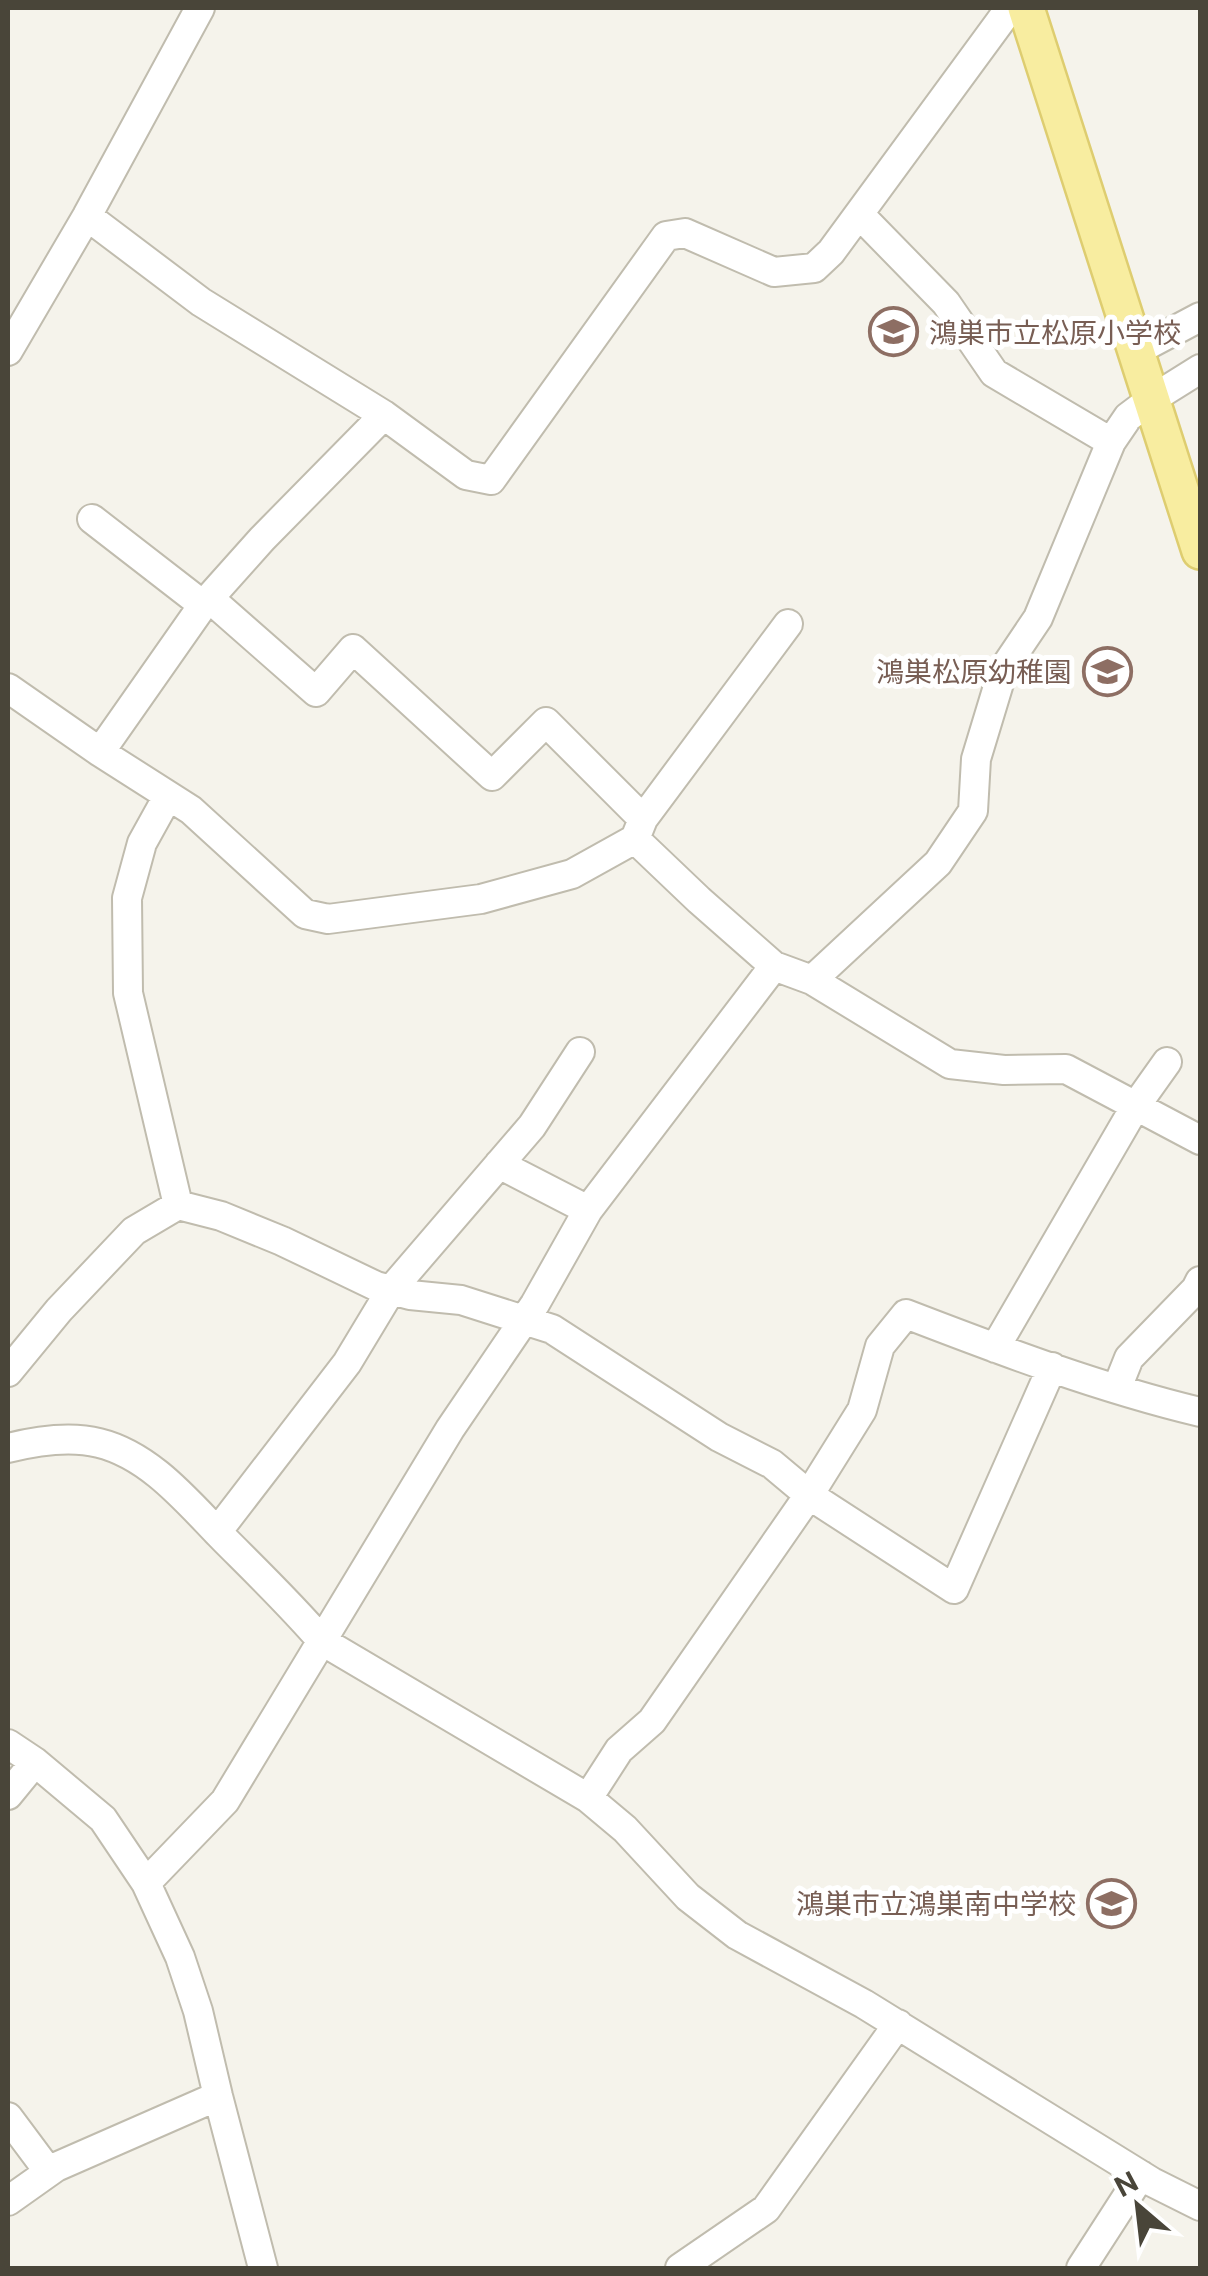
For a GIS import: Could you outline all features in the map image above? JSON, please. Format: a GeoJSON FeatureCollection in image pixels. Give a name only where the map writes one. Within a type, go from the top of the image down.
{"type":"FeatureCollection","features":[{"type":"Feature","properties":{"kind":"main road"},"geometry":{"type":"LineString","coordinates":[[1026,8],[1200,552]]}},
{"type":"Feature","properties":{"kind":"street"},"geometry":{"type":"LineString","coordinates":[[8,351],[200,8]]}},
{"type":"Feature","properties":{"kind":"street"},"geometry":{"type":"LineString","coordinates":[[87,216],[200,302],[384,415],[466,475],[490,480],[666,236],[684,233],[774,272],[814,268],[831,252],[1010,8]]}},
{"type":"Feature","properties":{"kind":"street"},"geometry":{"type":"LineString","coordinates":[[859,214],[946,303],[994,373],[1111,442]]}},
{"type":"Feature","properties":{"kind":"street"},"geometry":{"type":"LineString","coordinates":[[1136,351],[1200,317]]}},
{"type":"Feature","properties":{"kind":"street"},"geometry":{"type":"LineString","coordinates":[[812,980],[938,863],[973,811],[976,759],[1003,670],[1038,618],[1111,442],[1128,417],[1200,368]]}},
{"type":"Feature","properties":{"kind":"street"},"geometry":{"type":"LineString","coordinates":[[100,752],[206,602],[384,415]]}},
{"type":"Feature","properties":{"kind":"street"},"geometry":{"type":"LineString","coordinates":[[92,519],[206,602],[316,692],[353,649],[492,776],[546,722],[699,900],[774,966],[812,980],[950,1064],[1004,1070],[1066,1068],[1200,1140]]}},
{"type":"Feature","properties":{"kind":"street"},"geometry":{"type":"LineString","coordinates":[[8,688],[191,810],[305,914],[328,918],[481,899],[572,874],[639,829],[788,624]]}},
{"type":"Feature","properties":{"kind":"street"},"geometry":{"type":"LineString","coordinates":[[168,796],[142,843],[127,898],[128,994],[178,1204]]}},
{"type":"Feature","properties":{"kind":"street"},"geometry":{"type":"LineString","coordinates":[[146,1883],[226,1800],[450,1429],[536,1304],[588,1210],[774,966]]}},
{"type":"Feature","properties":{"kind":"street"},"geometry":{"type":"LineString","coordinates":[[217,1532],[348,1363],[391,1290],[532,1126],[580,1052]]}},
{"type":"Feature","properties":{"kind":"street"},"geometry":{"type":"LineString","coordinates":[[995,1348],[1135,1107],[1167,1062]]}},
{"type":"Feature","properties":{"kind":"street"},"geometry":{"type":"LineString","coordinates":[[499,1164],[588,1210]]}},
{"type":"Feature","properties":{"kind":"street"},"geometry":{"type":"LineString","coordinates":[[8,1372],[59,1310],[134,1230],[178,1204],[221,1216],[282,1241],[376,1286],[410,1295],[460,1300],[552,1329],[719,1437],[772,1464],[809,1495],[954,1589],[1052,1367]]}},
{"type":"Feature","properties":{"kind":"street"},"geometry":{"type":"LineString","coordinates":[[1117,1388],[1130,1358],[1200,1281]]}},
{"type":"Feature","properties":{"kind":"street"},"geometry":{"type":"LineString","coordinates":[[588,1798],[618,1750],[652,1721],[809,1495],[862,1410],[880,1346],[906,1314],[1052,1367],[1200,1412]]}},
{"type":"Feature","properties":{"kind":"street"},"geometry":{"type":"LineString","coordinates":[[8,1448],[53,1440],[99,1443],[160,1475],[296,1610],[322,1641],[588,1798],[625,1829],[688,1897],[737,1935],[898,2024],[1141,2175],[1200,2206]]}},
{"type":"Feature","properties":{"kind":"street"},"geometry":{"type":"LineString","coordinates":[[8,1744],[103,1820],[146,1883],[198,2011],[264,2268]]}},
{"type":"Feature","properties":{"kind":"street"},"geometry":{"type":"LineString","coordinates":[[8,1795],[34,1762]]}},
{"type":"Feature","properties":{"kind":"street"},"geometry":{"type":"LineString","coordinates":[[680,2268],[766,2209],[898,2024]]}},
{"type":"Feature","properties":{"kind":"street"},"geometry":{"type":"LineString","coordinates":[[8,2200],[49,2172],[218,2096]]}},
{"type":"Feature","properties":{"kind":"street"},"geometry":{"type":"LineString","coordinates":[[8,2118],[49,2172]]}},
{"type":"Feature","properties":{"kind":"street"},"geometry":{"type":"LineString","coordinates":[[1081,2268],[1141,2175]]}},
{"type":"Feature","properties":{"kind":"place","name":"鴻巣市立松原小学校"},"geometry":{"type":"Point","coordinates":[894,332]}},
{"type":"Feature","properties":{"kind":"place","name":"鴻巣松原幼稚園"},"geometry":{"type":"Point","coordinates":[1107,671]}},
{"type":"Feature","properties":{"kind":"place","name":"鴻巣市立鴻巣南中学校"},"geometry":{"type":"Point","coordinates":[1111,1903]}}]}
